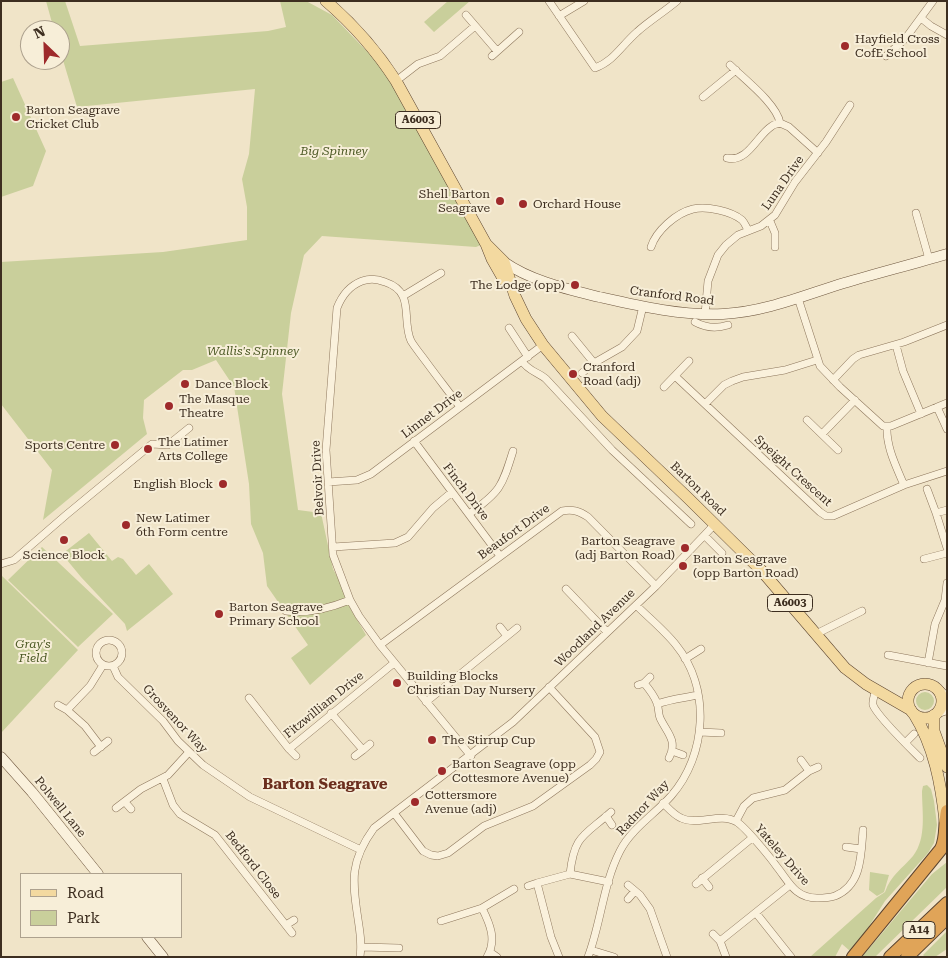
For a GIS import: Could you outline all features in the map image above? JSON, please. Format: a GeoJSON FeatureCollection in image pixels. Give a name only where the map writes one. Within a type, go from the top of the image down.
{"type":"FeatureCollection","features":[{"type":"Feature","properties":{"kind":"highway"},"geometry":{"type":"LineString","coordinates":[[853,957],[939,853],[946,835],[946,816]]}},
{"type":"Feature","properties":{"kind":"highway","name":"A14"},"geometry":{"type":"LineString","coordinates":[[890,957],[947,902]]}},
{"type":"Feature","properties":{"kind":"highway","name":"A14"},"geometry":{"type":"LineString","coordinates":[[907,957],[947,918]]}},
{"type":"Feature","properties":{"kind":"main road","name":"Barton Road"},"geometry":{"type":"LineString","coordinates":[[326,1],[354,25],[396,81],[486,244],[506,268],[510,292],[543,345],[602,416],[761,570],[850,672],[913,712]]}},
{"type":"Feature","properties":{"kind":"main road"},"geometry":{"type":"LineString","coordinates":[[880,691],[908,691],[918,686],[930,685],[943,695],[934,731],[947,767]]}},
{"type":"Feature","properties":{"kind":"main road"},"geometry":{"type":"LineString","coordinates":[[918,686],[910,694],[909,700],[913,712],[923,728],[936,767],[946,816]]}},
{"type":"Feature","properties":{"kind":"main road"},"geometry":{"type":"LineString","coordinates":[[913,712],[924,718],[940,712]]}},
{"type":"Feature","properties":{"kind":"street"},"geometry":{"type":"LineString","coordinates":[[549,1],[595,68],[604,65],[616,56],[636,33],[678,1]]}},
{"type":"Feature","properties":{"kind":"street"},"geometry":{"type":"LineString","coordinates":[[559,16],[584,1]]}},
{"type":"Feature","properties":{"kind":"street"},"geometry":{"type":"LineString","coordinates":[[886,56],[905,39],[933,1]]}},
{"type":"Feature","properties":{"kind":"street"},"geometry":{"type":"LineString","coordinates":[[466,14],[494,53],[519,32]]}},
{"type":"Feature","properties":{"kind":"street"},"geometry":{"type":"LineString","coordinates":[[921,18],[947,35]]}},
{"type":"Feature","properties":{"kind":"street"},"geometry":{"type":"LineString","coordinates":[[396,81],[418,64],[440,56],[475,26]]}},
{"type":"Feature","properties":{"kind":"street"},"geometry":{"type":"LineString","coordinates":[[730,64],[773,107],[780,123]]}},
{"type":"Feature","properties":{"kind":"street"},"geometry":{"type":"LineString","coordinates":[[703,97],[736,70]]}},
{"type":"Feature","properties":{"kind":"street","name":"Luna Drive"},"geometry":{"type":"LineString","coordinates":[[711,328],[708,314],[708,281],[718,255],[726,244],[738,235],[770,221],[776,216],[795,182],[818,153],[850,105]]}},
{"type":"Feature","properties":{"kind":"street"},"geometry":{"type":"LineString","coordinates":[[727,158],[741,157],[772,126],[780,123],[788,127],[818,153]]}},
{"type":"Feature","properties":{"kind":"street"},"geometry":{"type":"LineString","coordinates":[[651,247],[654,239],[662,230],[683,213],[694,209],[718,210],[741,220],[748,230]]}},
{"type":"Feature","properties":{"kind":"street"},"geometry":{"type":"LineString","coordinates":[[916,213],[929,259]]}},
{"type":"Feature","properties":{"kind":"street"},"geometry":{"type":"LineString","coordinates":[[770,221],[776,233],[775,247]]}},
{"type":"Feature","properties":{"kind":"street","name":"Cranford Road"},"geometry":{"type":"LineString","coordinates":[[506,268],[556,286],[643,306],[708,314],[752,310],[947,254]]}},
{"type":"Feature","properties":{"kind":"street"},"geometry":{"type":"LineString","coordinates":[[441,273],[403,296],[411,341],[460,407]]}},
{"type":"Feature","properties":{"kind":"street","name":"Belvoir Drive"},"geometry":{"type":"LineString","coordinates":[[403,296],[393,286],[372,279],[357,283],[340,300],[326,450],[333,555],[350,600],[359,616],[394,663],[471,756]]}},
{"type":"Feature","properties":{"kind":"street"},"geometry":{"type":"LineString","coordinates":[[798,298],[820,366],[880,423],[887,426],[947,403]]}},
{"type":"Feature","properties":{"kind":"street"},"geometry":{"type":"LineString","coordinates":[[582,373],[594,363],[622,347],[637,331],[643,306]]}},
{"type":"Feature","properties":{"kind":"street"},"geometry":{"type":"LineString","coordinates":[[695,322],[705,328],[720,328],[728,325]]}},
{"type":"Feature","properties":{"kind":"street"},"geometry":{"type":"LineString","coordinates":[[509,328],[525,359],[526,368],[546,379],[612,450],[691,524]]}},
{"type":"Feature","properties":{"kind":"street"},"geometry":{"type":"LineString","coordinates":[[833,380],[859,355],[946,328]]}},
{"type":"Feature","properties":{"kind":"street"},"geometry":{"type":"LineString","coordinates":[[572,336],[594,363]]}},
{"type":"Feature","properties":{"kind":"street","name":"Linnet Drive"},"geometry":{"type":"LineString","coordinates":[[328,482],[348,482],[364,478],[543,345]]}},
{"type":"Feature","properties":{"kind":"street"},"geometry":{"type":"LineString","coordinates":[[896,345],[903,371],[921,414]]}},
{"type":"Feature","properties":{"kind":"street"},"geometry":{"type":"LineString","coordinates":[[705,404],[724,385],[732,380],[785,370],[817,360]]}},
{"type":"Feature","properties":{"kind":"street"},"geometry":{"type":"LineString","coordinates":[[664,387],[689,361]]}},
{"type":"Feature","properties":{"kind":"street","name":"Speight Crescent"},"geometry":{"type":"LineString","coordinates":[[675,376],[826,516],[833,516],[904,484],[947,471]]}},
{"type":"Feature","properties":{"kind":"street"},"geometry":{"type":"LineString","coordinates":[[822,434],[855,400]]}},
{"type":"Feature","properties":{"kind":"street"},"geometry":{"type":"LineString","coordinates":[[937,407],[947,429]]}},
{"type":"Feature","properties":{"kind":"street"},"geometry":{"type":"LineString","coordinates":[[807,420],[838,450]]}},
{"type":"Feature","properties":{"kind":"street"},"geometry":{"type":"LineString","coordinates":[[887,426],[887,442],[904,484]]}},
{"type":"Feature","properties":{"kind":"street"},"geometry":{"type":"LineString","coordinates":[[1,564],[14,560],[152,444],[168,445],[189,428]]}},
{"type":"Feature","properties":{"kind":"street","name":"Finch Drive"},"geometry":{"type":"LineString","coordinates":[[414,441],[500,556]]}},
{"type":"Feature","properties":{"kind":"street"},"geometry":{"type":"LineString","coordinates":[[469,514],[498,491],[504,480],[512,451]]}},
{"type":"Feature","properties":{"kind":"street"},"geometry":{"type":"LineString","coordinates":[[927,489],[947,548]]}},
{"type":"Feature","properties":{"kind":"street"},"geometry":{"type":"LineString","coordinates":[[333,547],[395,543],[408,537],[433,508],[452,492]]}},
{"type":"Feature","properties":{"kind":"street","name":"Beaufort Drive"},"geometry":{"type":"LineString","coordinates":[[380,645],[562,511],[572,509],[588,517],[656,586]]}},
{"type":"Feature","properties":{"kind":"street"},"geometry":{"type":"LineString","coordinates":[[936,513],[947,510]]}},
{"type":"Feature","properties":{"kind":"street","name":"Woodland Avenue"},"geometry":{"type":"LineString","coordinates":[[360,957],[362,947],[353,886],[354,873],[361,850],[374,828],[471,756],[513,722],[656,586],[715,524]]}},
{"type":"Feature","properties":{"kind":"street"},"geometry":{"type":"LineString","coordinates":[[705,536],[722,553]]}},
{"type":"Feature","properties":{"kind":"street"},"geometry":{"type":"LineString","coordinates":[[924,560],[947,553]]}},
{"type":"Feature","properties":{"kind":"street"},"geometry":{"type":"LineString","coordinates":[[928,662],[934,624],[944,613],[947,583]]}},
{"type":"Feature","properties":{"kind":"street"},"geometry":{"type":"LineString","coordinates":[[566,589],[607,632]]}},
{"type":"Feature","properties":{"kind":"street"},"geometry":{"type":"LineString","coordinates":[[286,611],[303,612],[333,606],[350,600]]}},
{"type":"Feature","properties":{"kind":"street","name":"Radnor Way"},"geometry":{"type":"LineString","coordinates":[[589,953],[620,850],[682,783],[690,770],[698,746],[700,732],[698,695],[693,675],[685,659],[676,645],[636,605]]}},
{"type":"Feature","properties":{"kind":"street"},"geometry":{"type":"LineString","coordinates":[[816,634],[862,611]]}},
{"type":"Feature","properties":{"kind":"street"},"geometry":{"type":"LineString","coordinates":[[500,627],[507,636]]}},
{"type":"Feature","properties":{"kind":"street"},"geometry":{"type":"LineString","coordinates":[[426,702],[517,628]]}},
{"type":"Feature","properties":{"kind":"street"},"geometry":{"type":"LineString","coordinates":[[112,640],[119,644],[122,652],[120,661],[113,666],[103,665],[97,660],[97,648],[102,642],[112,640]]}},
{"type":"Feature","properties":{"kind":"street"},"geometry":{"type":"LineString","coordinates":[[685,659],[702,648]]}},
{"type":"Feature","properties":{"kind":"street"},"geometry":{"type":"LineString","coordinates":[[888,655],[947,666]]}},
{"type":"Feature","properties":{"kind":"street","name":"Fitzwilliam Drive"},"geometry":{"type":"LineString","coordinates":[[249,698],[257,702],[289,748],[394,663]]}},
{"type":"Feature","properties":{"kind":"street"},"geometry":{"type":"LineString","coordinates":[[66,710],[90,686],[103,665]]}},
{"type":"Feature","properties":{"kind":"street","name":"Grosvenor Way"},"geometry":{"type":"LineString","coordinates":[[113,666],[118,677],[163,721],[178,741],[203,765],[250,797],[361,850]]}},
{"type":"Feature","properties":{"kind":"street"},"geometry":{"type":"LineString","coordinates":[[650,676],[641,684],[657,704],[659,715],[669,731],[672,740],[671,754],[683,755]]}},
{"type":"Feature","properties":{"kind":"street"},"geometry":{"type":"LineString","coordinates":[[394,813],[423,851],[438,856],[448,853],[490,823],[533,806],[590,765],[600,752],[595,737],[549,687]]}},
{"type":"Feature","properties":{"kind":"street"},"geometry":{"type":"LineString","coordinates":[[880,691],[873,699],[874,706],[920,758]]}},
{"type":"Feature","properties":{"kind":"street"},"geometry":{"type":"LineString","coordinates":[[657,704],[676,698],[698,695]]}},
{"type":"Feature","properties":{"kind":"street"},"geometry":{"type":"LineString","coordinates":[[58,705],[85,726],[101,747]]}},
{"type":"Feature","properties":{"kind":"street"},"geometry":{"type":"LineString","coordinates":[[331,713],[362,750]]}},
{"type":"Feature","properties":{"kind":"street"},"geometry":{"type":"LineString","coordinates":[[700,732],[721,733]]}},
{"type":"Feature","properties":{"kind":"street"},"geometry":{"type":"LineString","coordinates":[[906,743],[914,734]]}},
{"type":"Feature","properties":{"kind":"street"},"geometry":{"type":"LineString","coordinates":[[94,752],[108,741]]}},
{"type":"Feature","properties":{"kind":"street"},"geometry":{"type":"LineString","coordinates":[[355,756],[370,744]]}},
{"type":"Feature","properties":{"kind":"street"},"geometry":{"type":"LineString","coordinates":[[289,748],[296,756]]}},
{"type":"Feature","properties":{"kind":"street"},"geometry":{"type":"LineString","coordinates":[[116,808],[141,789],[163,779],[189,752]]}},
{"type":"Feature","properties":{"kind":"street","name":"Polwell Lane"},"geometry":{"type":"LineString","coordinates":[[1,758],[32,792],[97,873]]}},
{"type":"Feature","properties":{"kind":"street"},"geometry":{"type":"LineString","coordinates":[[801,760],[809,771]]}},
{"type":"Feature","properties":{"kind":"street"},"geometry":{"type":"LineString","coordinates":[[663,803],[676,815],[686,820],[726,819],[736,821],[744,806],[752,798],[786,790],[809,771],[818,767]]}},
{"type":"Feature","properties":{"kind":"street","name":"Bedford Close"},"geometry":{"type":"LineString","coordinates":[[163,779],[173,805],[180,814],[215,835],[292,933]]}},
{"type":"Feature","properties":{"kind":"street"},"geometry":{"type":"LineString","coordinates":[[125,802],[131,810]]}},
{"type":"Feature","properties":{"kind":"street"},"geometry":{"type":"LineString","coordinates":[[570,874],[572,854],[577,844],[594,825],[608,814],[612,825]]}},
{"type":"Feature","properties":{"kind":"street","name":"Yateley Drive"},"geometry":{"type":"LineString","coordinates":[[736,821],[777,867],[790,885],[797,892],[810,898],[830,898],[840,894],[852,884],[859,871],[863,830]]}},
{"type":"Feature","properties":{"kind":"street"},"geometry":{"type":"LineString","coordinates":[[696,884],[752,838]]}},
{"type":"Feature","properties":{"kind":"street"},"geometry":{"type":"LineString","coordinates":[[846,847],[861,849]]}},
{"type":"Feature","properties":{"kind":"street"},"geometry":{"type":"LineString","coordinates":[[528,886],[570,874],[609,882]]}},
{"type":"Feature","properties":{"kind":"street"},"geometry":{"type":"LineString","coordinates":[[702,878],[709,887]]}},
{"type":"Feature","properties":{"kind":"street"},"geometry":{"type":"LineString","coordinates":[[537,883],[550,937],[559,957]]}},
{"type":"Feature","properties":{"kind":"street"},"geometry":{"type":"LineString","coordinates":[[720,941],[790,885]]}},
{"type":"Feature","properties":{"kind":"street"},"geometry":{"type":"LineString","coordinates":[[628,886],[640,895],[650,909],[668,957]]}},
{"type":"Feature","properties":{"kind":"street"},"geometry":{"type":"LineString","coordinates":[[441,921],[482,908],[514,889]]}},
{"type":"Feature","properties":{"kind":"street"},"geometry":{"type":"LineString","coordinates":[[628,899],[635,892]]}},
{"type":"Feature","properties":{"kind":"street"},"geometry":{"type":"LineString","coordinates":[[482,908],[492,933],[489,954],[497,957]]}},
{"type":"Feature","properties":{"kind":"street"},"geometry":{"type":"LineString","coordinates":[[756,913],[791,957]]}},
{"type":"Feature","properties":{"kind":"street"},"geometry":{"type":"LineString","coordinates":[[286,925],[294,920]]}},
{"type":"Feature","properties":{"kind":"street"},"geometry":{"type":"LineString","coordinates":[[713,934],[720,941],[726,957]]}},
{"type":"Feature","properties":{"kind":"street"},"geometry":{"type":"LineString","coordinates":[[148,938],[163,957]]}},
{"type":"Feature","properties":{"kind":"street"},"geometry":{"type":"LineString","coordinates":[[362,947],[399,948]]}},
{"type":"Feature","properties":{"kind":"street"},"geometry":{"type":"LineString","coordinates":[[589,953],[614,957]]}},
{"type":"Feature","properties":{"kind":"green space"},"geometry":{"type":"Polygon","coordinates":[[[46,1],[65,1],[80,46],[268,31],[286,27],[280,1],[306,1],[332,15],[382,67],[408,108],[481,245],[476,247],[322,236],[304,255],[291,313],[282,394],[298,510],[321,513],[333,569],[350,600],[349,606],[366,635],[310,685],[291,658],[308,645],[267,586],[263,553],[251,524],[249,484],[234,387],[216,360],[192,370],[183,370],[144,400],[143,418],[147,434],[43,520],[52,470],[1,404],[1,262],[163,252],[247,240],[247,207],[242,179],[249,154],[255,89],[77,107],[66,70],[70,70],[70,20],[51,20],[46,1]]]}},
{"type":"Feature","properties":{"kind":"green space"},"geometry":{"type":"Polygon","coordinates":[[[448,1],[470,1],[434,32],[424,22],[448,1]]]}},
{"type":"Feature","properties":{"kind":"green space","name":"Barton Seagrave Cricket Club"},"geometry":{"type":"Polygon","coordinates":[[[13,78],[46,151],[33,186],[1,197],[1,82],[13,78]]]}},
{"type":"Feature","properties":{"kind":"green space"},"geometry":{"type":"Polygon","coordinates":[[[89,533],[112,561],[118,557],[123,559],[136,575],[149,564],[173,594],[127,631],[125,624],[62,554],[89,533]]]}},
{"type":"Feature","properties":{"kind":"green space"},"geometry":{"type":"Polygon","coordinates":[[[42,547],[113,614],[78,647],[8,580],[42,547]]]}},
{"type":"Feature","properties":{"kind":"green space","name":"Gray's Field"},"geometry":{"type":"Polygon","coordinates":[[[1,575],[78,650],[1,733],[1,575]]]}},
{"type":"Feature","properties":{"kind":"green space"},"geometry":{"type":"Polygon","coordinates":[[[925,692],[933,697],[934,701],[929,709],[925,710],[917,705],[916,701],[921,693],[925,692]]]}},
{"type":"Feature","properties":{"kind":"green space"},"geometry":{"type":"Polygon","coordinates":[[[927,785],[931,789],[934,801],[937,825],[934,843],[928,853],[885,901],[866,931],[850,951],[842,944],[835,957],[810,957],[885,892],[894,877],[913,856],[922,833],[922,791],[923,786],[927,785]]]}},
{"type":"Feature","properties":{"kind":"green space"},"geometry":{"type":"Polygon","coordinates":[[[947,862],[947,887],[875,957],[862,957],[932,874],[947,862]]]}},
{"type":"Feature","properties":{"kind":"green space"},"geometry":{"type":"Polygon","coordinates":[[[870,872],[889,875],[884,892],[877,896],[869,890],[870,872]]]}},
{"type":"Feature","properties":{"kind":"green space"},"geometry":{"type":"Polygon","coordinates":[[[947,931],[947,949],[935,957],[925,957],[923,955],[947,931]]]}},
{"type":"Feature","properties":{"kind":"place","name":"Hayfield Cross CofE School"},"geometry":{"type":"Point","coordinates":[845,46]}},
{"type":"Feature","properties":{"kind":"place","name":"Barton Seagrave Cricket Club"},"geometry":{"type":"Point","coordinates":[16,117]}},
{"type":"Feature","properties":{"kind":"place","name":"Shell Barton Seagrave"},"geometry":{"type":"Point","coordinates":[500,201]}},
{"type":"Feature","properties":{"kind":"place","name":"Orchard House"},"geometry":{"type":"Point","coordinates":[523,204]}},
{"type":"Feature","properties":{"kind":"place","name":"The Lodge (opp)"},"geometry":{"type":"Point","coordinates":[575,285]}},
{"type":"Feature","properties":{"kind":"place","name":"Cranford Road (adj)"},"geometry":{"type":"Point","coordinates":[573,374]}},
{"type":"Feature","properties":{"kind":"place","name":"Dance Block"},"geometry":{"type":"Point","coordinates":[185,384]}},
{"type":"Feature","properties":{"kind":"place","name":"The Masque Theatre"},"geometry":{"type":"Point","coordinates":[169,406]}},
{"type":"Feature","properties":{"kind":"place","name":"Sports Centre"},"geometry":{"type":"Point","coordinates":[115,445]}},
{"type":"Feature","properties":{"kind":"place","name":"The Latimer Arts College"},"geometry":{"type":"Point","coordinates":[148,449]}},
{"type":"Feature","properties":{"kind":"place","name":"English Block"},"geometry":{"type":"Point","coordinates":[223,484]}},
{"type":"Feature","properties":{"kind":"place","name":"New Latimer 6th Form centre"},"geometry":{"type":"Point","coordinates":[126,525]}},
{"type":"Feature","properties":{"kind":"place","name":"Science Block"},"geometry":{"type":"Point","coordinates":[64,540]}},
{"type":"Feature","properties":{"kind":"place","name":"Barton Seagrave (adj Barton Road)"},"geometry":{"type":"Point","coordinates":[685,548]}},
{"type":"Feature","properties":{"kind":"place","name":"Barton Seagrave (opp Barton Road)"},"geometry":{"type":"Point","coordinates":[683,566]}},
{"type":"Feature","properties":{"kind":"place","name":"Barton Seagrave Primary School"},"geometry":{"type":"Point","coordinates":[219,614]}},
{"type":"Feature","properties":{"kind":"place","name":"Building Blocks Christian Day Nursery"},"geometry":{"type":"Point","coordinates":[397,683]}},
{"type":"Feature","properties":{"kind":"place","name":"The Stirrup Cup"},"geometry":{"type":"Point","coordinates":[432,740]}},
{"type":"Feature","properties":{"kind":"place","name":"Barton Seagrave (opp Cottesmore Avenue)"},"geometry":{"type":"Point","coordinates":[442,771]}},
{"type":"Feature","properties":{"kind":"place","name":"Cottersmore Avenue (adj)"},"geometry":{"type":"Point","coordinates":[415,802]}},
{"type":"Feature","properties":{"kind":"district","name":"Barton Seagrave"},"geometry":{"type":"Point","coordinates":[325,785]}},
{"type":"Feature","properties":{"kind":"park label","name":"Big Spinney"},"geometry":{"type":"Point","coordinates":[334,151]}},
{"type":"Feature","properties":{"kind":"park label","name":"Wallis's Spinney"},"geometry":{"type":"Point","coordinates":[253,351]}}]}
